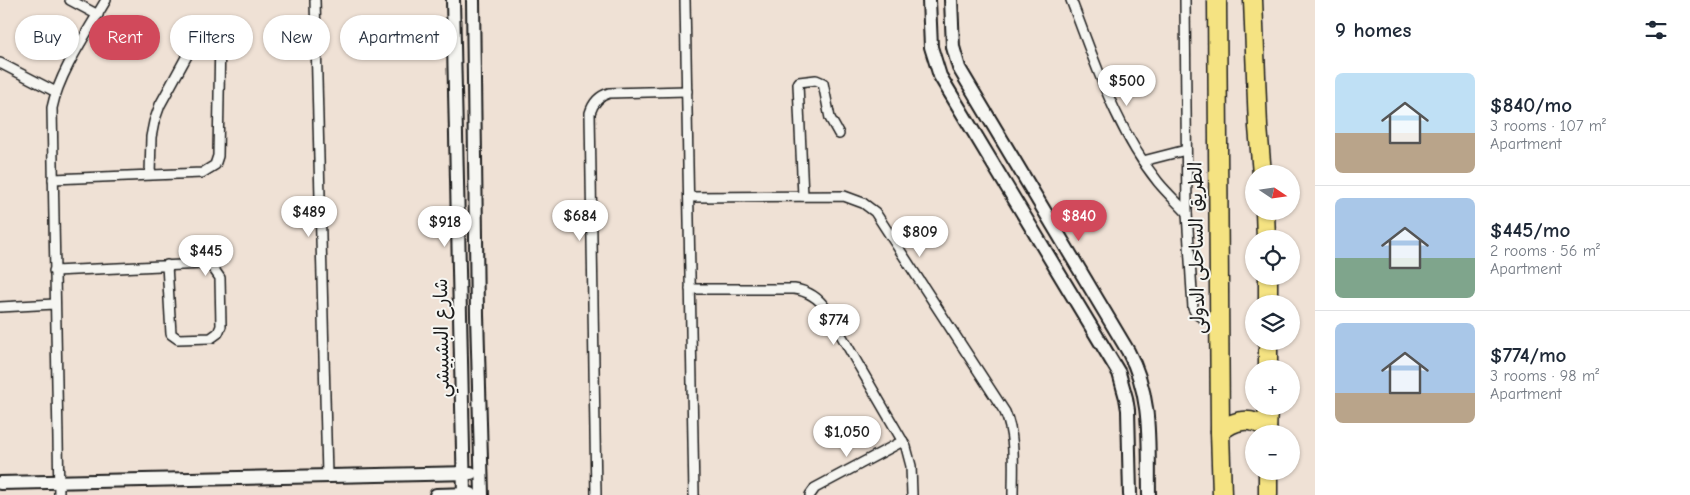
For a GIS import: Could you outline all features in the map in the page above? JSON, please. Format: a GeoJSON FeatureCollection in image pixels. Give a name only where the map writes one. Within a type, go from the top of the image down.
{"type":"FeatureCollection","features":[{"type":"Feature","properties":{"kind":"highway","name":"الطريق الساحلى الدولى"},"geometry":{"type":"LineString","coordinates":[[1217,0],[1222,495]]}},
{"type":"Feature","properties":{"kind":"highway"},"geometry":{"type":"LineString","coordinates":[[1253,0],[1261,165]]}},
{"type":"Feature","properties":{"kind":"highway"},"geometry":{"type":"LineString","coordinates":[[1220,432],[1234,422],[1243,420],[1252,421],[1258,425]]}},
{"type":"Feature","properties":{"kind":"highway"},"geometry":{"type":"LineString","coordinates":[[1268,480],[1268,495]]}},
{"type":"Feature","properties":{"kind":"street"},"geometry":{"type":"LineString","coordinates":[[70,0],[98,15],[106,0]]}},
{"type":"Feature","properties":{"kind":"street"},"geometry":{"type":"LineString","coordinates":[[315,0],[328,476]]}},
{"type":"Feature","properties":{"kind":"street","name":"شارع البشبيشي"},"geometry":{"type":"LineString","coordinates":[[453,0],[464,495]]}},
{"type":"Feature","properties":{"kind":"street","name":"شارع البشبيشي"},"geometry":{"type":"LineString","coordinates":[[473,0],[482,494]]}},
{"type":"Feature","properties":{"kind":"street"},"geometry":{"type":"LineString","coordinates":[[685,0],[694,495]]}},
{"type":"Feature","properties":{"kind":"street"},"geometry":{"type":"LineString","coordinates":[[929,0],[931,47],[940,76],[1119,373],[1128,410],[1130,495]]}},
{"type":"Feature","properties":{"kind":"street"},"geometry":{"type":"LineString","coordinates":[[951,0],[952,41],[959,68],[1138,370],[1146,404],[1149,495]]}},
{"type":"Feature","properties":{"kind":"street"},"geometry":{"type":"LineString","coordinates":[[1071,0],[1110,100],[1143,161],[1158,182],[1187,213]]}},
{"type":"Feature","properties":{"kind":"street"},"geometry":{"type":"LineString","coordinates":[[1184,0],[1187,213],[1192,308],[1203,319],[1219,319]]}},
{"type":"Feature","properties":{"kind":"street"},"geometry":{"type":"LineString","coordinates":[[53,179],[202,173],[211,169],[218,156],[220,36],[213,26],[206,26],[201,30],[156,113],[151,137],[150,175]]}},
{"type":"Feature","properties":{"kind":"street"},"geometry":{"type":"LineString","coordinates":[[59,495],[52,116],[56,92],[89,31]]}},
{"type":"Feature","properties":{"kind":"street"},"geometry":{"type":"LineString","coordinates":[[0,64],[56,92]]}},
{"type":"Feature","properties":{"kind":"street"},"geometry":{"type":"LineString","coordinates":[[803,196],[799,82],[816,80],[823,83],[830,118],[839,134]]}},
{"type":"Feature","properties":{"kind":"street"},"geometry":{"type":"LineString","coordinates":[[596,495],[590,113],[593,105],[609,93],[687,91]]}},
{"type":"Feature","properties":{"kind":"street"},"geometry":{"type":"LineString","coordinates":[[455,100],[474,99]]}},
{"type":"Feature","properties":{"kind":"street"},"geometry":{"type":"LineString","coordinates":[[1143,161],[1186,150]]}},
{"type":"Feature","properties":{"kind":"street"},"geometry":{"type":"LineString","coordinates":[[689,197],[838,196],[850,197],[869,207],[879,217],[1005,412],[1012,436],[1013,495]]}},
{"type":"Feature","properties":{"kind":"street"},"geometry":{"type":"LineString","coordinates":[[54,271],[167,265],[203,264],[210,266],[219,274],[220,278],[222,326],[215,336],[181,340],[175,339],[171,334],[167,265]]}},
{"type":"Feature","properties":{"kind":"street"},"geometry":{"type":"LineString","coordinates":[[690,289],[794,289],[802,290],[816,297],[826,309],[903,441],[912,466],[912,495]]}},
{"type":"Feature","properties":{"kind":"street"},"geometry":{"type":"LineString","coordinates":[[0,307],[55,304]]}},
{"type":"Feature","properties":{"kind":"street"},"geometry":{"type":"LineString","coordinates":[[810,495],[815,488],[903,441]]}},
{"type":"Feature","properties":{"kind":"street"},"geometry":{"type":"LineString","coordinates":[[0,483],[481,473]]}},
{"type":"Feature","properties":{"kind":"street"},"geometry":{"type":"LineString","coordinates":[[436,495],[482,494]]}}]}
